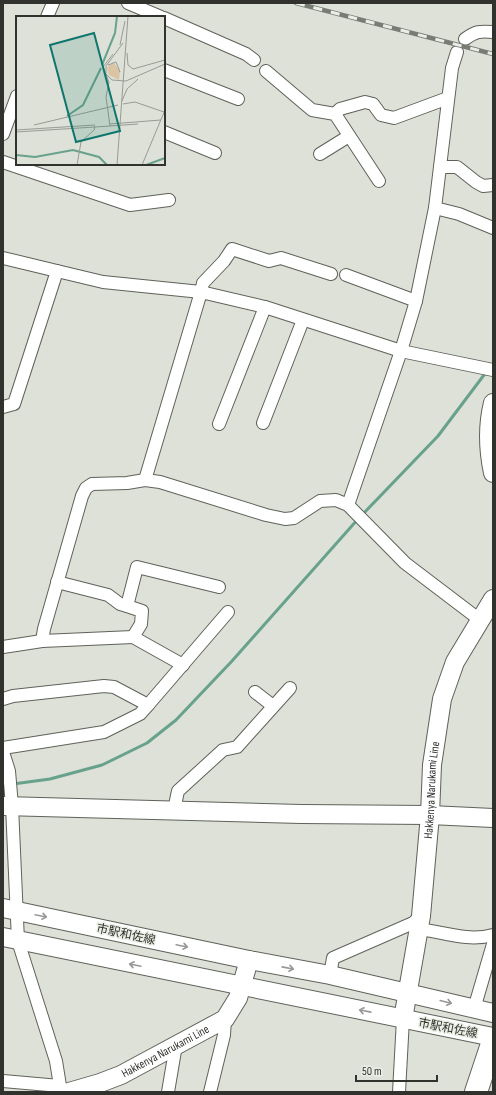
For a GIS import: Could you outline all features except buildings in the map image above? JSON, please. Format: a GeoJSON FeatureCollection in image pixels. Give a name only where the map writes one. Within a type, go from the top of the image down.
{"type":"FeatureCollection","features":[{"type":"Feature","properties":{"kind":"highway"},"geometry":{"type":"LineString","coordinates":[[476,1092],[493,1041]]}},
{"type":"Feature","properties":{"kind":"street"},"geometry":{"type":"LineString","coordinates":[[47,16],[53,3]]}},
{"type":"Feature","properties":{"kind":"street"},"geometry":{"type":"LineString","coordinates":[[128,3],[159,16]]}},
{"type":"Feature","properties":{"kind":"street"},"geometry":{"type":"LineString","coordinates":[[165,18],[246,54],[254,60]]}},
{"type":"Feature","properties":{"kind":"street"},"geometry":{"type":"LineString","coordinates":[[465,39],[474,32],[493,32]]}},
{"type":"Feature","properties":{"kind":"street"},"geometry":{"type":"LineString","coordinates":[[348,505],[401,351],[416,301],[435,208],[452,68],[457,52]]}},
{"type":"Feature","properties":{"kind":"street"},"geometry":{"type":"LineString","coordinates":[[165,70],[238,99]]}},
{"type":"Feature","properties":{"kind":"street"},"geometry":{"type":"LineString","coordinates":[[266,71],[312,110],[335,114],[379,181]]}},
{"type":"Feature","properties":{"kind":"street"},"geometry":{"type":"LineString","coordinates":[[335,114],[340,109],[365,102],[373,104],[381,115],[394,118],[448,98]]}},
{"type":"Feature","properties":{"kind":"street"},"geometry":{"type":"LineString","coordinates":[[3,134],[16,99]]}},
{"type":"Feature","properties":{"kind":"street"},"geometry":{"type":"LineString","coordinates":[[165,132],[214,153]]}},
{"type":"Feature","properties":{"kind":"street"},"geometry":{"type":"LineString","coordinates":[[320,154],[350,136]]}},
{"type":"Feature","properties":{"kind":"street"},"geometry":{"type":"LineString","coordinates":[[3,162],[130,205],[169,200]]}},
{"type":"Feature","properties":{"kind":"street"},"geometry":{"type":"LineString","coordinates":[[440,167],[457,166],[483,186],[493,185]]}},
{"type":"Feature","properties":{"kind":"street"},"geometry":{"type":"LineString","coordinates":[[435,208],[459,214],[493,228]]}},
{"type":"Feature","properties":{"kind":"street"},"geometry":{"type":"LineString","coordinates":[[145,480],[203,283],[224,262],[232,249],[269,261],[281,258],[331,274]]}},
{"type":"Feature","properties":{"kind":"street"},"geometry":{"type":"LineString","coordinates":[[3,258],[103,282],[201,292],[265,307],[401,351],[488,368]]}},
{"type":"Feature","properties":{"kind":"street"},"geometry":{"type":"LineString","coordinates":[[3,407],[14,404],[57,271]]}},
{"type":"Feature","properties":{"kind":"street"},"geometry":{"type":"LineString","coordinates":[[346,275],[416,301]]}},
{"type":"Feature","properties":{"kind":"street"},"geometry":{"type":"LineString","coordinates":[[220,424],[265,307]]}},
{"type":"Feature","properties":{"kind":"street"},"geometry":{"type":"LineString","coordinates":[[263,423],[304,320]]}},
{"type":"Feature","properties":{"kind":"street"},"geometry":{"type":"LineString","coordinates":[[493,403],[488,434],[493,473]]}},
{"type":"Feature","properties":{"kind":"street"},"geometry":{"type":"LineString","coordinates":[[42,641],[57,582],[82,496],[86,488],[92,484],[127,483],[145,480],[160,482],[266,515],[285,519],[294,518],[320,501],[336,500],[348,505],[405,563],[480,620]]}},
{"type":"Feature","properties":{"kind":"street"},"geometry":{"type":"LineString","coordinates":[[127,606],[137,567],[219,587]]}},
{"type":"Feature","properties":{"kind":"street"},"geometry":{"type":"LineString","coordinates":[[57,582],[108,595],[120,604],[142,611],[141,624],[133,637]]}},
{"type":"Feature","properties":{"kind":"street","name":"Hakkenya Narukami Line"},"geometry":{"type":"LineString","coordinates":[[403,1019],[420,923],[430,815],[432,765],[442,699],[455,662],[493,599]]}},
{"type":"Feature","properties":{"kind":"street"},"geometry":{"type":"LineString","coordinates":[[3,748],[104,732],[140,714],[184,665],[228,612]]}},
{"type":"Feature","properties":{"kind":"street"},"geometry":{"type":"LineString","coordinates":[[3,647],[42,641],[133,637],[184,665]]}},
{"type":"Feature","properties":{"kind":"street"},"geometry":{"type":"LineString","coordinates":[[3,699],[13,696],[104,686],[114,687],[148,705]]}},
{"type":"Feature","properties":{"kind":"street"},"geometry":{"type":"LineString","coordinates":[[174,810],[178,791],[222,750],[237,748],[290,688]]}},
{"type":"Feature","properties":{"kind":"street"},"geometry":{"type":"LineString","coordinates":[[255,692],[273,706]]}},
{"type":"Feature","properties":{"kind":"street"},"geometry":{"type":"LineString","coordinates":[[3,752],[9,771],[7,806],[11,939],[56,1061],[63,1090],[3,1081]]}},
{"type":"Feature","properties":{"kind":"street"},"geometry":{"type":"LineString","coordinates":[[7,806],[301,814],[430,815],[493,818]]}},
{"type":"Feature","properties":{"kind":"street","name":"市駅和佐線"},"geometry":{"type":"LineString","coordinates":[[10,909],[250,960]]}},
{"type":"Feature","properties":{"kind":"street"},"geometry":{"type":"LineString","coordinates":[[330,975],[333,958],[413,923],[420,923],[467,938],[493,935]]}},
{"type":"Feature","properties":{"kind":"street"},"geometry":{"type":"LineString","coordinates":[[11,939],[403,1019],[399,1092]]}},
{"type":"Feature","properties":{"kind":"street"},"geometry":{"type":"LineString","coordinates":[[474,1009],[493,944]]}},
{"type":"Feature","properties":{"kind":"street"},"geometry":{"type":"LineString","coordinates":[[250,960],[330,975],[408,993]]}},
{"type":"Feature","properties":{"kind":"street","name":"Hakkenya Narukami Line"},"geometry":{"type":"LineString","coordinates":[[63,1090],[100,1083],[121,1075],[225,1019],[238,998],[250,960]]}},
{"type":"Feature","properties":{"kind":"street","name":"市駅和佐線"},"geometry":{"type":"LineString","coordinates":[[408,993],[493,1013]]}},
{"type":"Feature","properties":{"kind":"street"},"geometry":{"type":"LineString","coordinates":[[210,1092],[224,1035],[225,1019]]}},
{"type":"Feature","properties":{"kind":"street","name":"市駅和佐線"},"geometry":{"type":"LineString","coordinates":[[403,1019],[493,1037]]}},
{"type":"Feature","properties":{"kind":"street"},"geometry":{"type":"LineString","coordinates":[[168,1092],[176,1046]]}},
{"type":"Feature","properties":{"kind":"waterway"},"geometry":{"type":"LineString","coordinates":[[362,515],[438,436],[487,371]]}},
{"type":"Feature","properties":{"kind":"waterway"},"geometry":{"type":"LineString","coordinates":[[13,784],[50,779],[102,765],[147,743],[176,720],[232,661],[358,519]]}},
{"type":"Feature","properties":{"kind":"railway"},"geometry":{"type":"LineString","coordinates":[[296,3],[493,54]]}}]}
